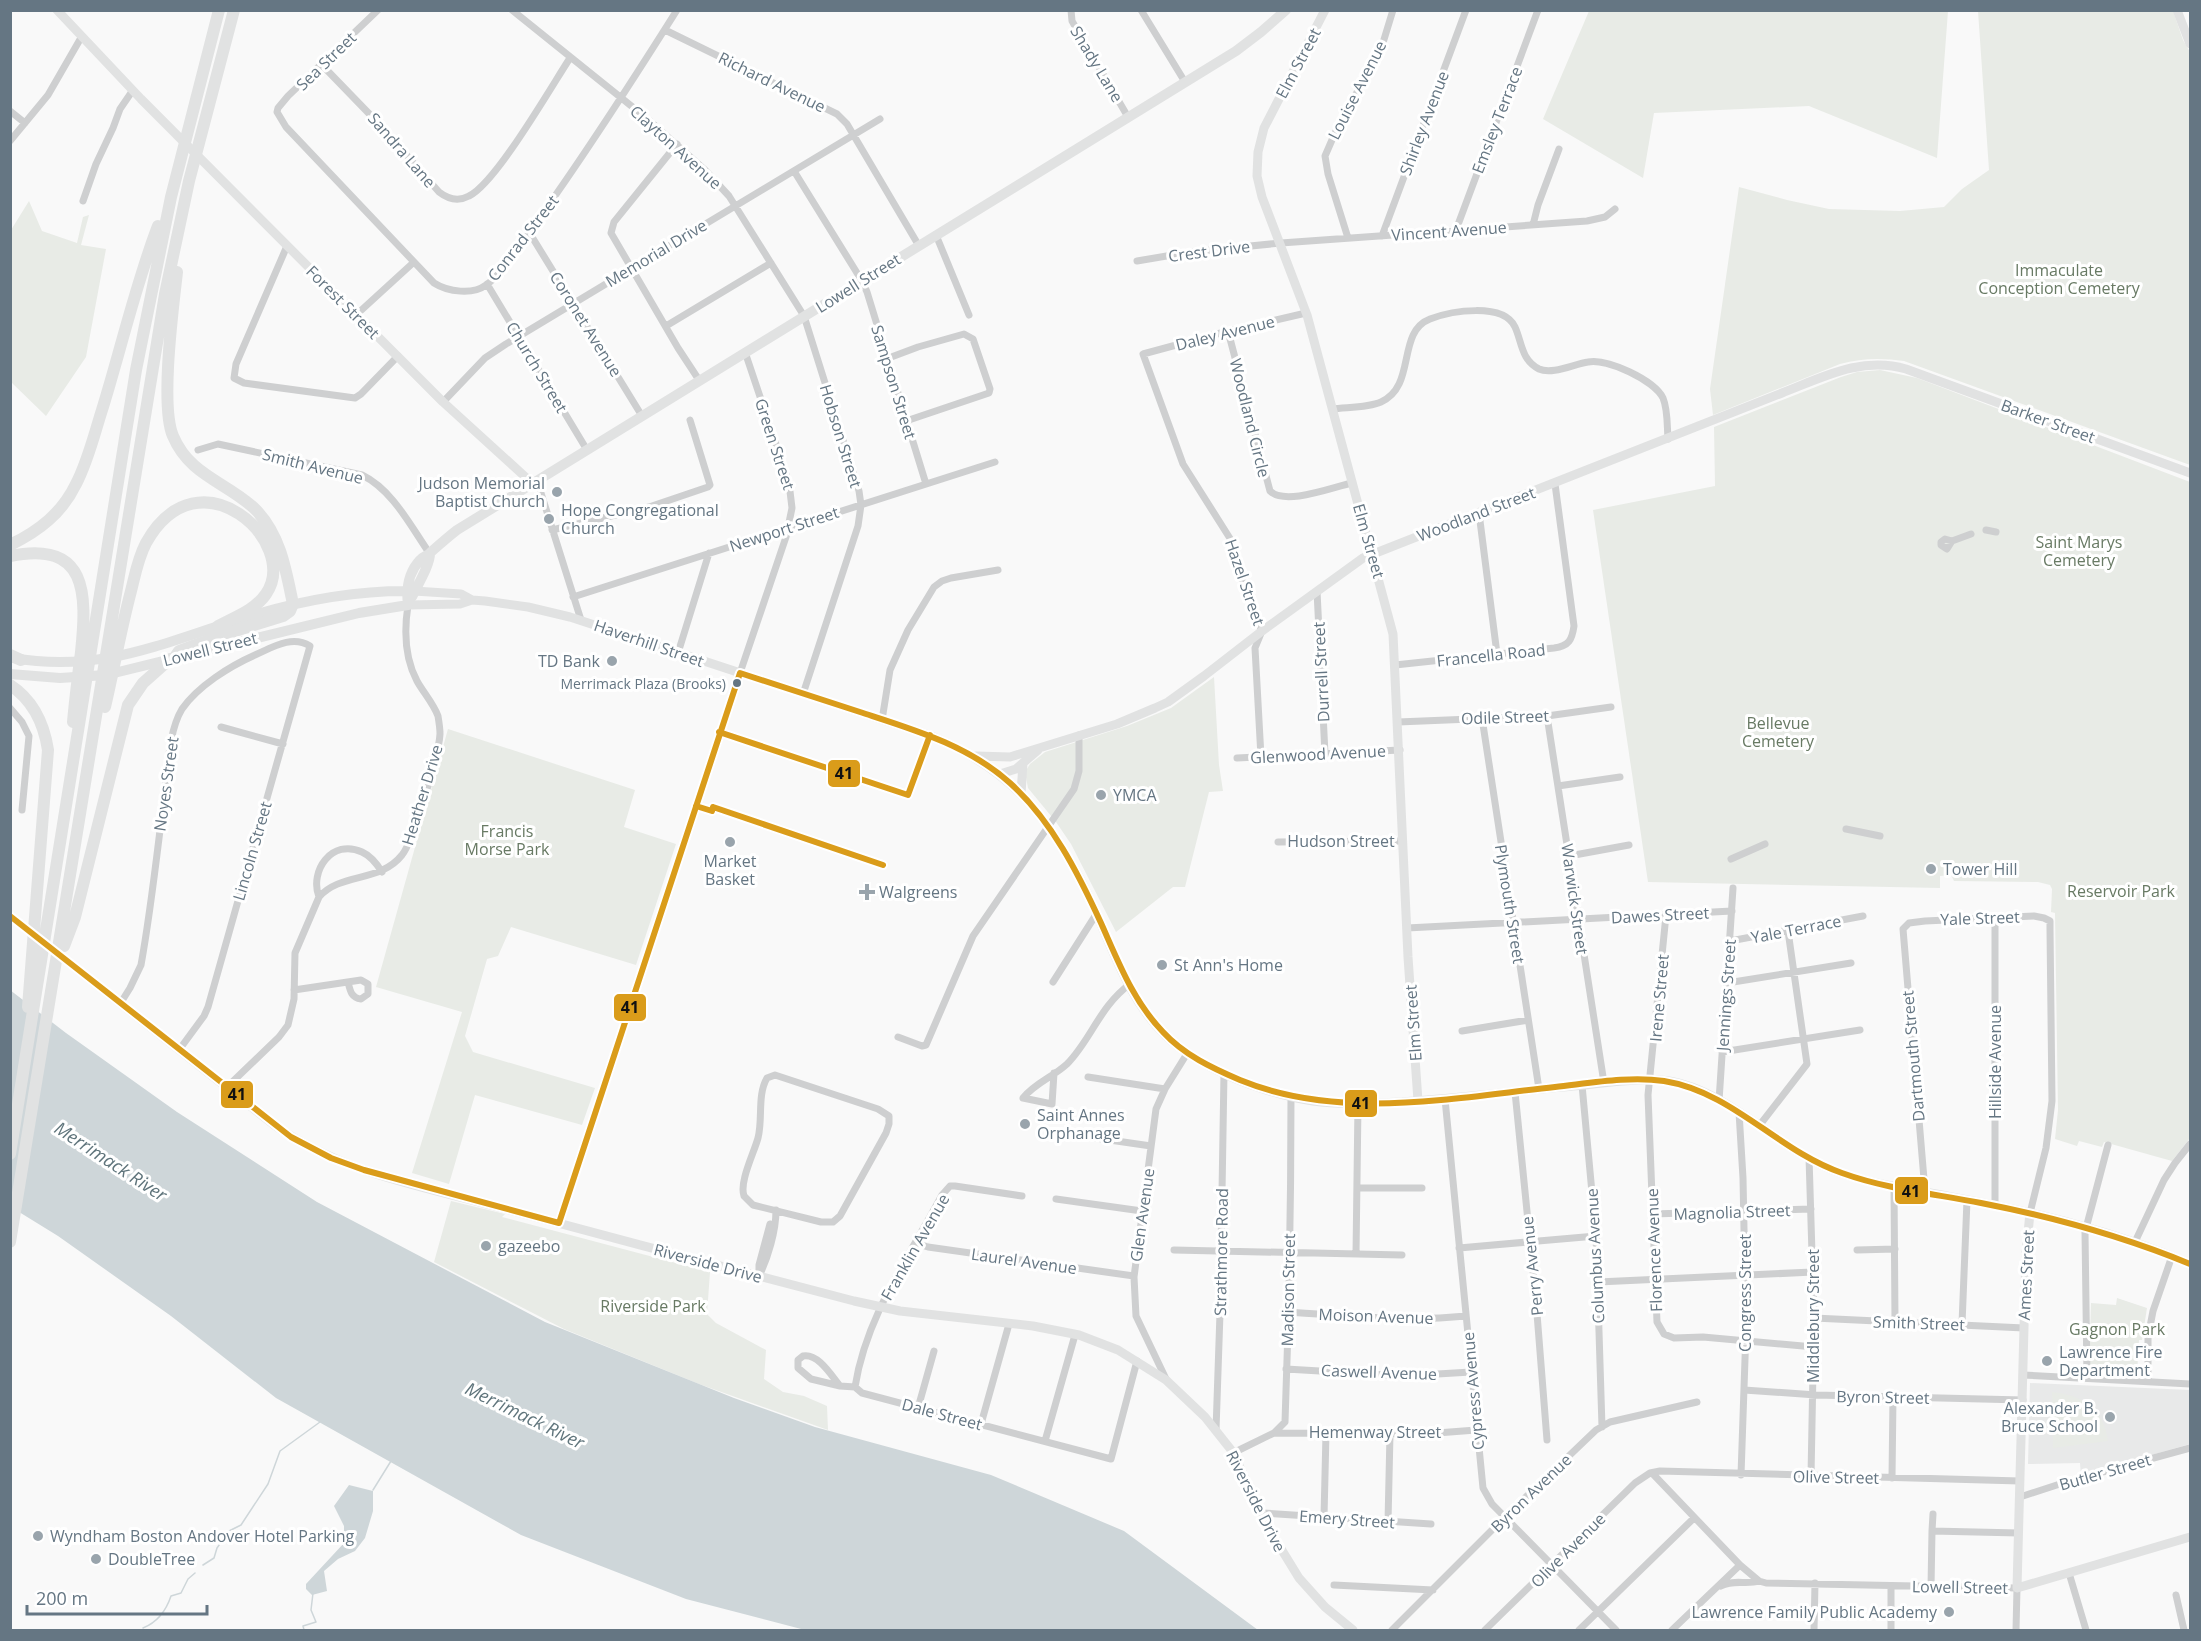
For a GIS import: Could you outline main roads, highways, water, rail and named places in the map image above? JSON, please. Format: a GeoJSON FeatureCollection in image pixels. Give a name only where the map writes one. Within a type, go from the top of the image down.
{"type":"FeatureCollection","features":[{"type":"Feature","properties":{"kind":"highway"},"geometry":{"type":"LineString","coordinates":[[10,1154],[50,912],[65,804],[78,740],[88,634],[136,370],[174,183],[219,10]]}},
{"type":"Feature","properties":{"kind":"highway"},"geometry":{"type":"LineString","coordinates":[[69,916],[94,729],[114,635],[165,294],[208,107],[234,10]]}},
{"type":"Feature","properties":{"kind":"highway"},"geometry":{"type":"LineString","coordinates":[[10,545],[31,535],[46,524],[76,484],[94,436],[156,232],[174,183]]}},
{"type":"Feature","properties":{"kind":"highway"},"geometry":{"type":"LineString","coordinates":[[10,1242],[55,969],[128,705],[142,682],[179,651],[222,634],[282,616],[290,610],[293,604],[282,553],[268,524],[256,510],[202,474],[181,451],[172,435],[168,381],[173,302],[185,202]]}},
{"type":"Feature","properties":{"kind":"highway"},"geometry":{"type":"LineString","coordinates":[[114,635],[145,545],[167,517],[181,507],[201,502],[224,506],[245,518],[265,542],[272,563],[271,583],[261,600],[250,610],[218,626]]}},
{"type":"Feature","properties":{"kind":"highway"},"geometry":{"type":"LineString","coordinates":[[10,556],[30,553],[50,555],[59,558],[73,568],[80,581],[88,634]]}},
{"type":"Feature","properties":{"kind":"highway"},"geometry":{"type":"LineString","coordinates":[[10,686],[26,698],[35,711],[44,729],[48,750],[28,993],[28,1040]]}},
{"type":"Feature","properties":{"kind":"main road","name":"Forest Street"},"geometry":{"type":"LineString","coordinates":[[57,10],[141,99],[443,402],[532,483]]}},
{"type":"Feature","properties":{"kind":"main road","name":"Lowell Street"},"geometry":{"type":"LineString","coordinates":[[14,657],[62,663],[119,657],[293,604],[342,596],[410,591],[417,565],[422,558],[430,554],[457,530],[1236,51],[1286,10]]}},
{"type":"Feature","properties":{"kind":"main road","name":"Elm Street"},"geometry":{"type":"LineString","coordinates":[[1325,10],[1262,134],[1258,152],[1259,187],[1306,313],[1392,626],[1418,1101]]}},
{"type":"Feature","properties":{"kind":"main road"},"geometry":{"type":"LineString","coordinates":[[2177,10],[2190,44]]}},
{"type":"Feature","properties":{"kind":"main road","name":"Woodland Street"},"geometry":{"type":"LineString","coordinates":[[973,756],[1010,757],[1141,715],[1168,702],[1352,565],[1372,555],[1841,370],[1860,365],[1879,364],[1906,369]]}},
{"type":"Feature","properties":{"kind":"main road","name":"Barker Street"},"geometry":{"type":"LineString","coordinates":[[1906,369],[2190,473]]}},
{"type":"Feature","properties":{"kind":"main road"},"geometry":{"type":"LineString","coordinates":[[408,605],[410,591]]}},
{"type":"Feature","properties":{"kind":"main road","name":"Haverhill Street"},"geometry":{"type":"LineString","coordinates":[[410,591],[461,594],[472,600],[528,608],[581,620],[932,736],[973,756],[1000,774],[1021,794],[1048,828],[1079,876],[1130,984],[1154,1023],[1167,1037],[1188,1052],[1224,1073],[1260,1088],[1313,1101],[1358,1104],[1445,1099],[1604,1083],[1651,1081],[1676,1083],[1700,1091],[1719,1101],[1809,1157],[1840,1173],[1995,1205],[2086,1227],[2135,1242],[2190,1264]]}},
{"type":"Feature","properties":{"kind":"main road","name":"Haverhill Street"},"geometry":{"type":"LineString","coordinates":[[408,605],[460,604],[472,600]]}},
{"type":"Feature","properties":{"kind":"main road","name":"Lowell Street"},"geometry":{"type":"LineString","coordinates":[[10,674],[44,678],[93,677],[359,613],[408,605]]}},
{"type":"Feature","properties":{"kind":"main road"},"geometry":{"type":"LineString","coordinates":[[559,1223],[740,673]]}},
{"type":"Feature","properties":{"kind":"main road","name":"Woodland Street"},"geometry":{"type":"LineString","coordinates":[[1000,774],[1016,769],[1040,748]]}},
{"type":"Feature","properties":{"kind":"main road"},"geometry":{"type":"LineString","coordinates":[[1000,774],[1010,757]]}},
{"type":"Feature","properties":{"kind":"main road"},"geometry":{"type":"LineString","coordinates":[[1021,794],[1023,762]]}},
{"type":"Feature","properties":{"kind":"main road","name":"Riverside Drive"},"geometry":{"type":"LineString","coordinates":[[10,916],[291,1137],[331,1158],[364,1170],[559,1223],[880,1307],[922,1315],[1033,1326],[1108,1345],[1166,1379],[1205,1417],[1233,1453],[1281,1550],[1299,1578],[1325,1607],[1353,1630]]}},
{"type":"Feature","properties":{"kind":"main road","name":"Ames Street"},"geometry":{"type":"LineString","coordinates":[[2017,1588],[2026,1253],[2030,1213]]}},
{"type":"Feature","properties":{"kind":"main road","name":"Lowell Street"},"geometry":{"type":"LineString","coordinates":[[2017,1588],[2190,1538]]}},
{"type":"Feature","properties":{"kind":"water","name":"Merrimack River"},"geometry":{"type":"Polygon","coordinates":[[[10,990],[177,1112],[317,1202],[545,1322],[734,1398],[815,1427],[991,1475],[1124,1531],[1258,1630],[805,1630],[686,1599],[521,1535],[276,1398],[171,1316],[58,1236],[11,1207],[10,990]]]}},
{"type":"Feature","properties":{"kind":"water"},"geometry":{"type":"Polygon","coordinates":[[[349,1485],[373,1491],[373,1511],[365,1538],[355,1551],[338,1559],[324,1571],[327,1591],[312,1595],[306,1589],[306,1584],[344,1543],[344,1526],[334,1506],[349,1485]]]}},
{"type":"Feature","properties":{"kind":"waterway"},"geometry":{"type":"LineString","coordinates":[[203,1565],[214,1558],[217,1548],[229,1531],[241,1525],[268,1484],[280,1451],[320,1422]]}},
{"type":"Feature","properties":{"kind":"waterway"},"geometry":{"type":"LineString","coordinates":[[373,1490],[391,1461]]}},
{"type":"Feature","properties":{"kind":"waterway"},"geometry":{"type":"LineString","coordinates":[[143,1628],[153,1623],[161,1615],[171,1596],[181,1593],[188,1579],[195,1573]]}},
{"type":"Feature","properties":{"kind":"waterway"},"geometry":{"type":"LineString","coordinates":[[304,1630],[303,1626],[316,1622],[311,1610],[313,1593]]}},
{"type":"Feature","properties":{"kind":"place","name":"Judson Memorial Baptist Church"},"geometry":{"type":"Point","coordinates":[557,492]}},
{"type":"Feature","properties":{"kind":"place","name":"Hope Congregational Church"},"geometry":{"type":"Point","coordinates":[549,519]}},
{"type":"Feature","properties":{"kind":"place","name":"TD Bank"},"geometry":{"type":"Point","coordinates":[612,661]}},
{"type":"Feature","properties":{"kind":"place","name":"Merrimack Plaza (Brooks)"},"geometry":{"type":"Point","coordinates":[737,683]}},
{"type":"Feature","properties":{"kind":"place","name":"YMCA"},"geometry":{"type":"Point","coordinates":[1101,795]}},
{"type":"Feature","properties":{"kind":"place","name":"Market Basket"},"geometry":{"type":"Point","coordinates":[730,842]}},
{"type":"Feature","properties":{"kind":"place","name":"Tower Hill"},"geometry":{"type":"Point","coordinates":[1931,869]}},
{"type":"Feature","properties":{"kind":"place","name":"Walgreens"},"geometry":{"type":"Point","coordinates":[867,892]}},
{"type":"Feature","properties":{"kind":"place","name":"St Ann's Home"},"geometry":{"type":"Point","coordinates":[1162,965]}},
{"type":"Feature","properties":{"kind":"place","name":"Saint Annes Orphanage"},"geometry":{"type":"Point","coordinates":[1025,1124]}},
{"type":"Feature","properties":{"kind":"place","name":"gazeebo"},"geometry":{"type":"Point","coordinates":[486,1246]}},
{"type":"Feature","properties":{"kind":"place","name":"Lawrence Fire Department"},"geometry":{"type":"Point","coordinates":[2047,1361]}},
{"type":"Feature","properties":{"kind":"place","name":"Alexander B. Bruce School"},"geometry":{"type":"Point","coordinates":[2110,1417]}},
{"type":"Feature","properties":{"kind":"place","name":"Wyndham Boston Andover Hotel Parking"},"geometry":{"type":"Point","coordinates":[38,1536]}},
{"type":"Feature","properties":{"kind":"place","name":"DoubleTree"},"geometry":{"type":"Point","coordinates":[96,1559]}},
{"type":"Feature","properties":{"kind":"place","name":"Lawrence Family Public Academy"},"geometry":{"type":"Point","coordinates":[1949,1612]}},
{"type":"Feature","properties":{"kind":"park label","name":"Immaculate Conception Cemetery"},"geometry":{"type":"Point","coordinates":[2059,279]}},
{"type":"Feature","properties":{"kind":"park label","name":"Saint Marys Cemetery"},"geometry":{"type":"Point","coordinates":[2079,551]}},
{"type":"Feature","properties":{"kind":"park label","name":"Bellevue Cemetery"},"geometry":{"type":"Point","coordinates":[1778,732]}},
{"type":"Feature","properties":{"kind":"park label","name":"Francis Morse Park"},"geometry":{"type":"Point","coordinates":[507,840]}},
{"type":"Feature","properties":{"kind":"park label","name":"Reservoir Park"},"geometry":{"type":"Point","coordinates":[2121,891]}},
{"type":"Feature","properties":{"kind":"park label","name":"Riverside Park"},"geometry":{"type":"Point","coordinates":[653,1306]}},
{"type":"Feature","properties":{"kind":"park label","name":"Gagnon Park"},"geometry":{"type":"Point","coordinates":[2117,1329]}}]}
